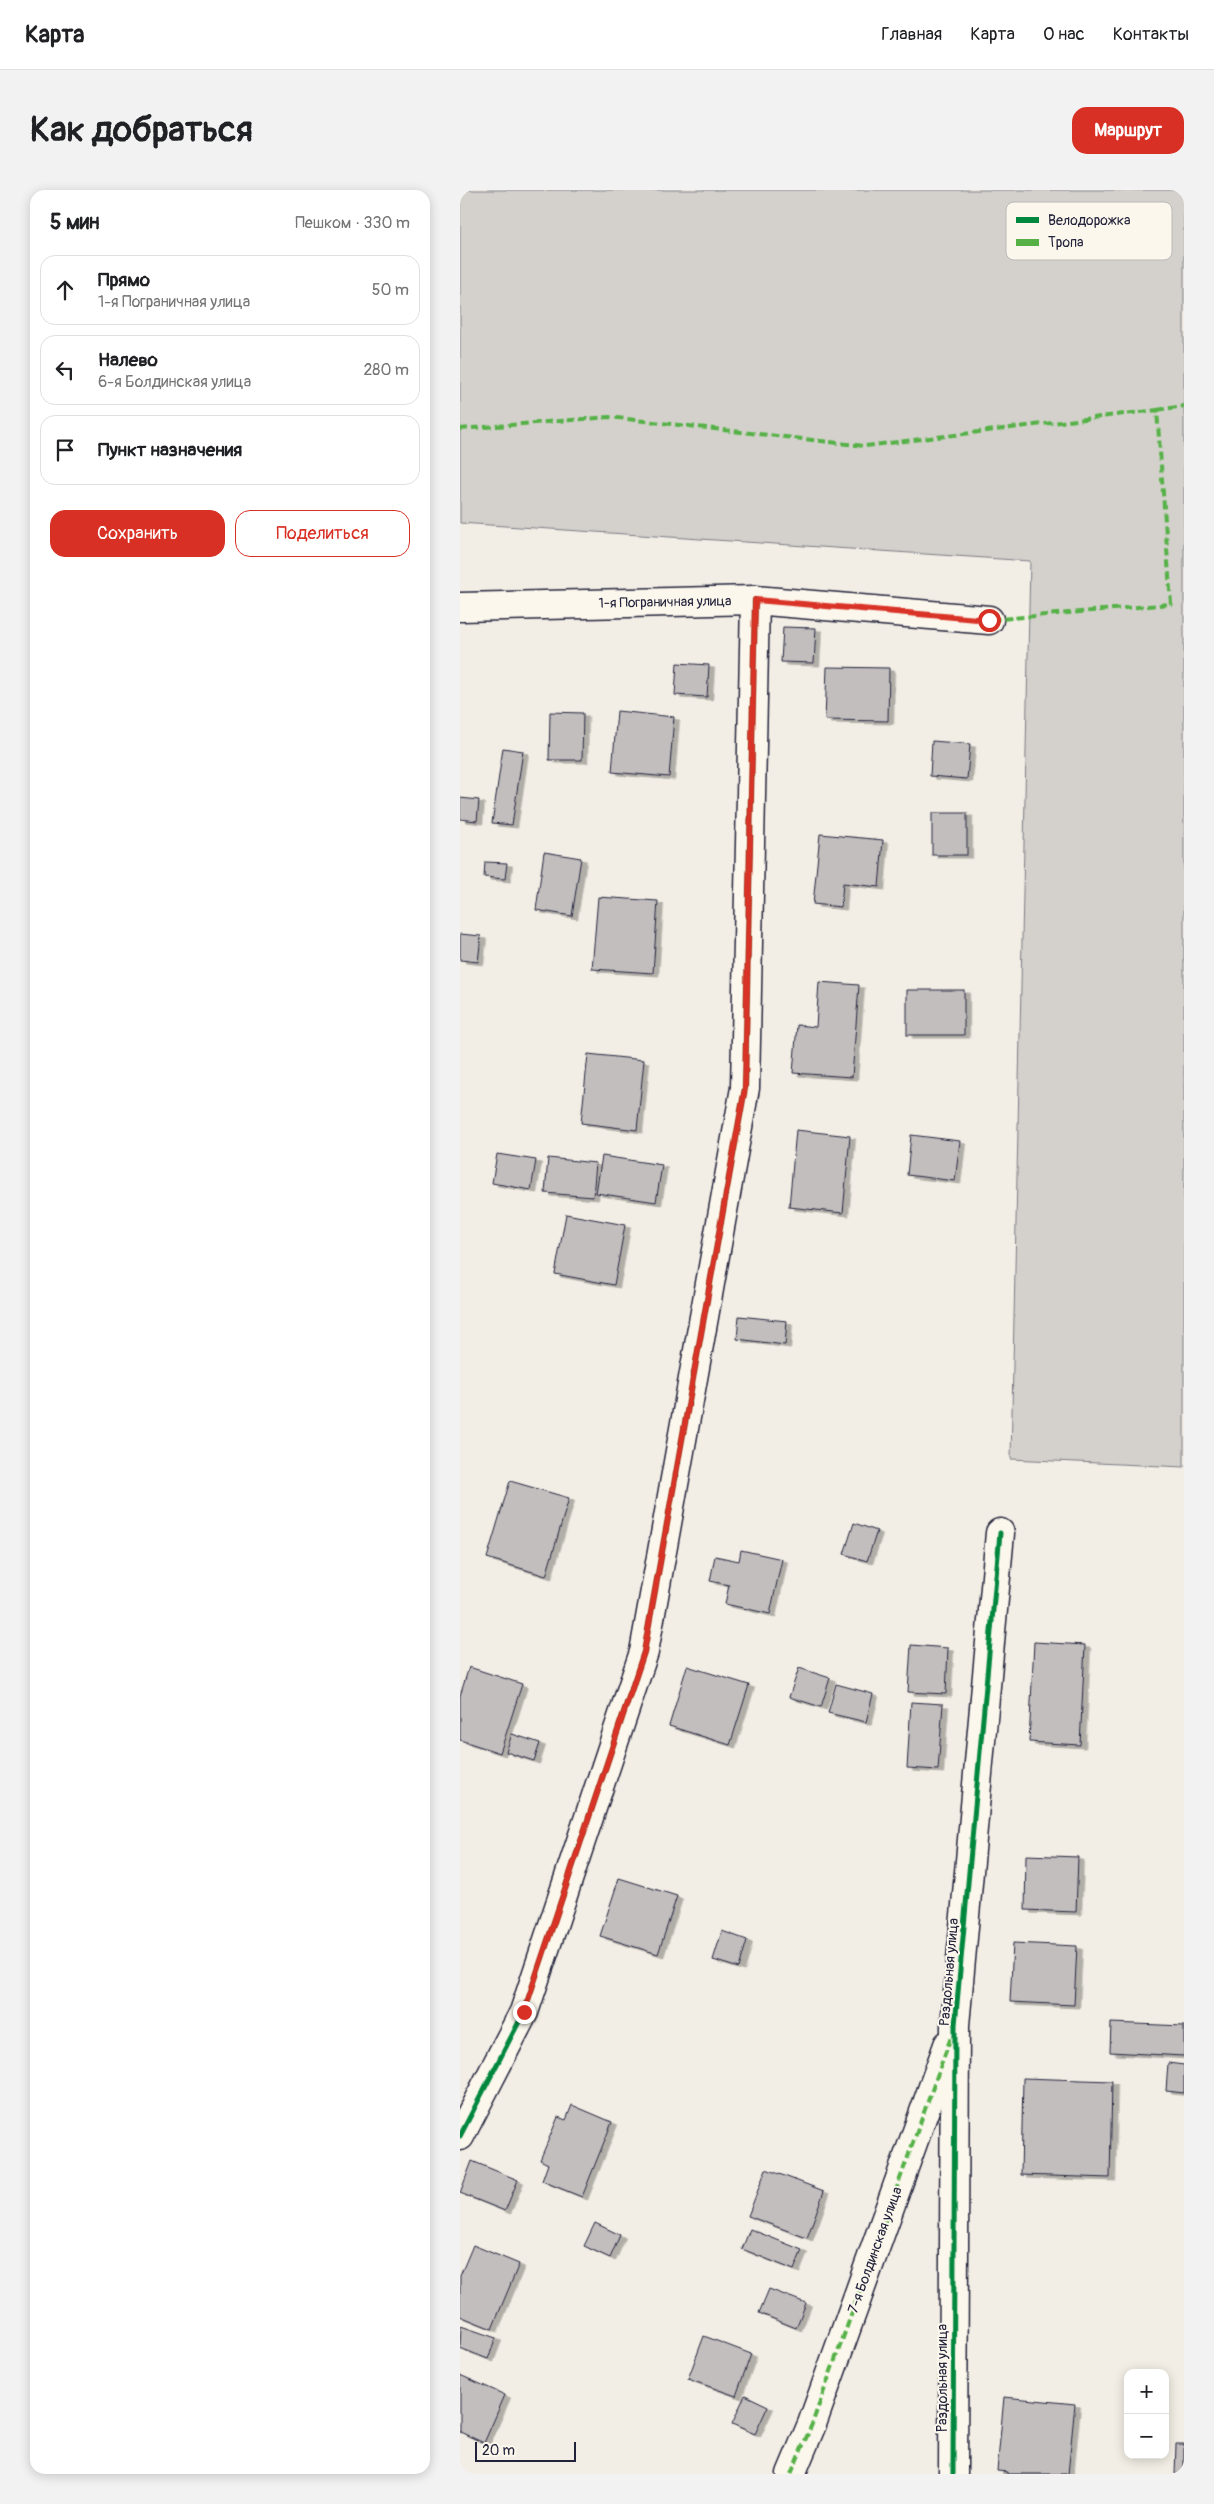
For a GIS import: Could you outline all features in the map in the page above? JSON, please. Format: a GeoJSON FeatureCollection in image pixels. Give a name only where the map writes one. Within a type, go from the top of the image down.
{"type":"FeatureCollection","features":[{"type":"Feature","properties":{"kind":"street","name":"1-я Пограничная улица"},"geometry":{"type":"LineString","coordinates":[[460,607],[755,600],[989,620]]}},
{"type":"Feature","properties":{"kind":"street"},"geometry":{"type":"LineString","coordinates":[[460,2136],[524,2012],[644,1652],[745,1088],[755,600]]}},
{"type":"Feature","properties":{"kind":"street","name":"Раздольная улица"},"geometry":{"type":"LineString","coordinates":[[953,2474],[956,2025],[1000,1534]]}},
{"type":"Feature","properties":{"kind":"street","name":"7-я Болдинская улица"},"geometry":{"type":"LineString","coordinates":[[791,2474],[812,2424],[956,2025]]}},
{"type":"Feature","properties":{"kind":"shaded area"},"geometry":{"type":"Polygon","coordinates":[[[460,190],[1184,190],[1184,1467],[1011,1459],[1030,561],[460,523],[460,190]]]}},
{"type":"Feature","properties":{"kind":"building"},"geometry":{"type":"Polygon","coordinates":[[[783,627],[816,628],[814,663],[781,662],[783,627]]]}},
{"type":"Feature","properties":{"kind":"building"},"geometry":{"type":"Polygon","coordinates":[[[677,663],[709,665],[707,697],[675,695],[677,663]]]}},
{"type":"Feature","properties":{"kind":"building"},"geometry":{"type":"Polygon","coordinates":[[[827,667],[889,668],[888,721],[825,720],[827,667]]]}},
{"type":"Feature","properties":{"kind":"building"},"geometry":{"type":"Polygon","coordinates":[[[617,711],[674,717],[669,777],[612,772],[617,711]]]}},
{"type":"Feature","properties":{"kind":"building"},"geometry":{"type":"Polygon","coordinates":[[[550,712],[583,713],[582,760],[549,760],[550,712]]]}},
{"type":"Feature","properties":{"kind":"building"},"geometry":{"type":"Polygon","coordinates":[[[932,741],[970,744],[967,779],[930,776],[932,741]]]}},
{"type":"Feature","properties":{"kind":"building"},"geometry":{"type":"Polygon","coordinates":[[[503,748],[523,751],[512,825],[492,823],[503,748]]]}},
{"type":"Feature","properties":{"kind":"building"},"geometry":{"type":"Polygon","coordinates":[[[460,798],[479,800],[477,821],[460,819],[460,798]]]}},
{"type":"Feature","properties":{"kind":"building"},"geometry":{"type":"Polygon","coordinates":[[[932,813],[967,813],[967,855],[932,855],[932,813]]]}},
{"type":"Feature","properties":{"kind":"building"},"geometry":{"type":"Polygon","coordinates":[[[820,834],[883,840],[879,887],[843,883],[841,907],[813,904],[820,834]]]}},
{"type":"Feature","properties":{"kind":"building"},"geometry":{"type":"Polygon","coordinates":[[[544,852],[581,858],[572,916],[536,910],[544,852]]]}},
{"type":"Feature","properties":{"kind":"building"},"geometry":{"type":"Polygon","coordinates":[[[485,862],[507,863],[505,879],[484,877],[485,862]]]}},
{"type":"Feature","properties":{"kind":"building"},"geometry":{"type":"Polygon","coordinates":[[[598,897],[658,901],[653,973],[592,969],[598,897]]]}},
{"type":"Feature","properties":{"kind":"building"},"geometry":{"type":"Polygon","coordinates":[[[460,934],[481,936],[478,962],[460,960],[460,934]]]}},
{"type":"Feature","properties":{"kind":"building"},"geometry":{"type":"Polygon","coordinates":[[[819,982],[859,985],[852,1077],[793,1073],[797,1025],[816,1027],[819,982]]]}},
{"type":"Feature","properties":{"kind":"building"},"geometry":{"type":"Polygon","coordinates":[[[907,990],[964,990],[964,1035],[907,1035],[907,990]]]}},
{"type":"Feature","properties":{"kind":"building"},"geometry":{"type":"Polygon","coordinates":[[[588,1054],[644,1060],[637,1130],[581,1123],[588,1054]]]}},
{"type":"Feature","properties":{"kind":"building"},"geometry":{"type":"Polygon","coordinates":[[[796,1130],[850,1136],[843,1213],[789,1207],[796,1130]]]}},
{"type":"Feature","properties":{"kind":"building"},"geometry":{"type":"Polygon","coordinates":[[[911,1135],[960,1141],[955,1181],[907,1175],[911,1135]]]}},
{"type":"Feature","properties":{"kind":"building"},"geometry":{"type":"Polygon","coordinates":[[[497,1154],[536,1160],[531,1190],[492,1183],[497,1154]]]}},
{"type":"Feature","properties":{"kind":"building"},"geometry":{"type":"Polygon","coordinates":[[[602,1156],[662,1165],[656,1202],[596,1193],[602,1156]]]}},
{"type":"Feature","properties":{"kind":"building"},"geometry":{"type":"Polygon","coordinates":[[[548,1158],[596,1163],[593,1197],[545,1193],[548,1158]]]}},
{"type":"Feature","properties":{"kind":"building"},"geometry":{"type":"Polygon","coordinates":[[[566,1214],[625,1225],[614,1285],[555,1274],[566,1214]]]}},
{"type":"Feature","properties":{"kind":"building"},"geometry":{"type":"Polygon","coordinates":[[[739,1316],[787,1321],[785,1345],[737,1339],[739,1316]]]}},
{"type":"Feature","properties":{"kind":"building"},"geometry":{"type":"Polygon","coordinates":[[[510,1481],[569,1498],[546,1576],[487,1558],[510,1481]]]}},
{"type":"Feature","properties":{"kind":"building"},"geometry":{"type":"Polygon","coordinates":[[[854,1523],[877,1531],[867,1561],[844,1554],[854,1523]]]}},
{"type":"Feature","properties":{"kind":"building"},"geometry":{"type":"Polygon","coordinates":[[[741,1550],[782,1559],[770,1614],[725,1604],[729,1585],[710,1581],[715,1556],[739,1561],[741,1550]]]}},
{"type":"Feature","properties":{"kind":"building"},"geometry":{"type":"Polygon","coordinates":[[[1034,1642],[1085,1645],[1080,1745],[1029,1742],[1034,1642]]]}},
{"type":"Feature","properties":{"kind":"building"},"geometry":{"type":"Polygon","coordinates":[[[911,1645],[948,1648],[946,1694],[908,1692],[911,1645]]]}},
{"type":"Feature","properties":{"kind":"building"},"geometry":{"type":"Polygon","coordinates":[[[687,1666],[749,1685],[730,1745],[669,1726],[687,1666]]]}},
{"type":"Feature","properties":{"kind":"building"},"geometry":{"type":"Polygon","coordinates":[[[469,1667],[522,1684],[500,1753],[460,1740],[460,1696],[469,1667]]]}},
{"type":"Feature","properties":{"kind":"building"},"geometry":{"type":"Polygon","coordinates":[[[799,1668],[830,1678],[821,1707],[789,1697],[799,1668]]]}},
{"type":"Feature","properties":{"kind":"building"},"geometry":{"type":"Polygon","coordinates":[[[836,1684],[873,1694],[866,1722],[828,1713],[836,1684]]]}},
{"type":"Feature","properties":{"kind":"building"},"geometry":{"type":"Polygon","coordinates":[[[911,1702],[943,1704],[938,1770],[907,1768],[911,1702]]]}},
{"type":"Feature","properties":{"kind":"building"},"geometry":{"type":"Polygon","coordinates":[[[512,1734],[540,1743],[534,1761],[506,1752],[512,1734]]]}},
{"type":"Feature","properties":{"kind":"building"},"geometry":{"type":"Polygon","coordinates":[[[1026,1855],[1078,1857],[1076,1912],[1025,1910],[1026,1855]]]}},
{"type":"Feature","properties":{"kind":"building"},"geometry":{"type":"Polygon","coordinates":[[[619,1878],[677,1896],[658,1954],[600,1936],[619,1878]]]}},
{"type":"Feature","properties":{"kind":"building"},"geometry":{"type":"Polygon","coordinates":[[[722,1931],[747,1940],[739,1968],[713,1960],[722,1931]]]}},
{"type":"Feature","properties":{"kind":"building"},"geometry":{"type":"Polygon","coordinates":[[[1013,1943],[1077,1946],[1074,2005],[1010,2002],[1013,1943]]]}},
{"type":"Feature","properties":{"kind":"building"},"geometry":{"type":"Polygon","coordinates":[[[1111,2023],[1184,2026],[1184,2056],[1110,2052],[1111,2023]]]}},
{"type":"Feature","properties":{"kind":"building"},"geometry":{"type":"Polygon","coordinates":[[[1168,2063],[1184,2065],[1184,2093],[1166,2091],[1168,2063]]]}},
{"type":"Feature","properties":{"kind":"building"},"geometry":{"type":"Polygon","coordinates":[[[1023,2078],[1112,2081],[1110,2178],[1021,2175],[1023,2078]]]}},
{"type":"Feature","properties":{"kind":"building"},"geometry":{"type":"Polygon","coordinates":[[[572,2105],[612,2122],[582,2197],[542,2181],[548,2164],[540,2160],[558,2117],[566,2120],[572,2105]]]}},
{"type":"Feature","properties":{"kind":"building"},"geometry":{"type":"Polygon","coordinates":[[[472,2161],[518,2180],[505,2211],[460,2193],[472,2161]]]}},
{"type":"Feature","properties":{"kind":"building"},"geometry":{"type":"Polygon","coordinates":[[[766,2169],[824,2191],[807,2238],[748,2216],[766,2169]]]}},
{"type":"Feature","properties":{"kind":"building"},"geometry":{"type":"Polygon","coordinates":[[[595,2223],[620,2235],[610,2258],[584,2246],[595,2223]]]}},
{"type":"Feature","properties":{"kind":"building"},"geometry":{"type":"Polygon","coordinates":[[[750,2229],[802,2250],[794,2270],[742,2249],[750,2229]]]}},
{"type":"Feature","properties":{"kind":"building"},"geometry":{"type":"Polygon","coordinates":[[[473,2245],[519,2264],[492,2329],[460,2316],[460,2276],[473,2245]]]}},
{"type":"Feature","properties":{"kind":"building"},"geometry":{"type":"Polygon","coordinates":[[[769,2289],[806,2303],[796,2328],[759,2313],[769,2289]]]}},
{"type":"Feature","properties":{"kind":"building"},"geometry":{"type":"Polygon","coordinates":[[[461,2326],[496,2338],[488,2359],[460,2348],[461,2326]]]}},
{"type":"Feature","properties":{"kind":"building"},"geometry":{"type":"Polygon","coordinates":[[[704,2336],[751,2354],[736,2396],[688,2379],[704,2336]]]}},
{"type":"Feature","properties":{"kind":"building"},"geometry":{"type":"Polygon","coordinates":[[[460,2375],[505,2395],[484,2443],[460,2432],[460,2375]]]}},
{"type":"Feature","properties":{"kind":"building"},"geometry":{"type":"Polygon","coordinates":[[[745,2395],[768,2406],[755,2434],[732,2424],[745,2395]]]}},
{"type":"Feature","properties":{"kind":"building"},"geometry":{"type":"Polygon","coordinates":[[[1004,2397],[1075,2404],[1068,2474],[1007,2474],[1007,2472],[997,2471],[1004,2397]]]}},
{"type":"Feature","properties":{"kind":"building"},"geometry":{"type":"Polygon","coordinates":[[[1176,2444],[1184,2444],[1184,2474],[1175,2474],[1176,2444]]]}},
{"type":"Feature","properties":{"kind":"marked path"},"geometry":{"type":"LineString","coordinates":[[1157,410],[1184,406]]}},
{"type":"Feature","properties":{"kind":"marked path"},"geometry":{"type":"LineString","coordinates":[[460,429],[609,417],[865,446],[1157,410],[1171,604],[989,620]]}},
{"type":"Feature","properties":{"kind":"marked path"},"geometry":{"type":"LineString","coordinates":[[791,2474],[812,2424],[951,2037]]}},
{"type":"Feature","properties":{"kind":"cycle path"},"geometry":{"type":"LineString","coordinates":[[460,2136],[524,2012],[644,1652],[745,1088],[755,600]]}},
{"type":"Feature","properties":{"kind":"cycle path"},"geometry":{"type":"LineString","coordinates":[[953,2474],[955,2025],[1000,1533]]}},
{"type":"Feature","properties":{"kind":"route"},"geometry":{"type":"LineString","coordinates":[[524,2012],[644,1652],[745,1088],[755,600],[989,620]]}}]}
